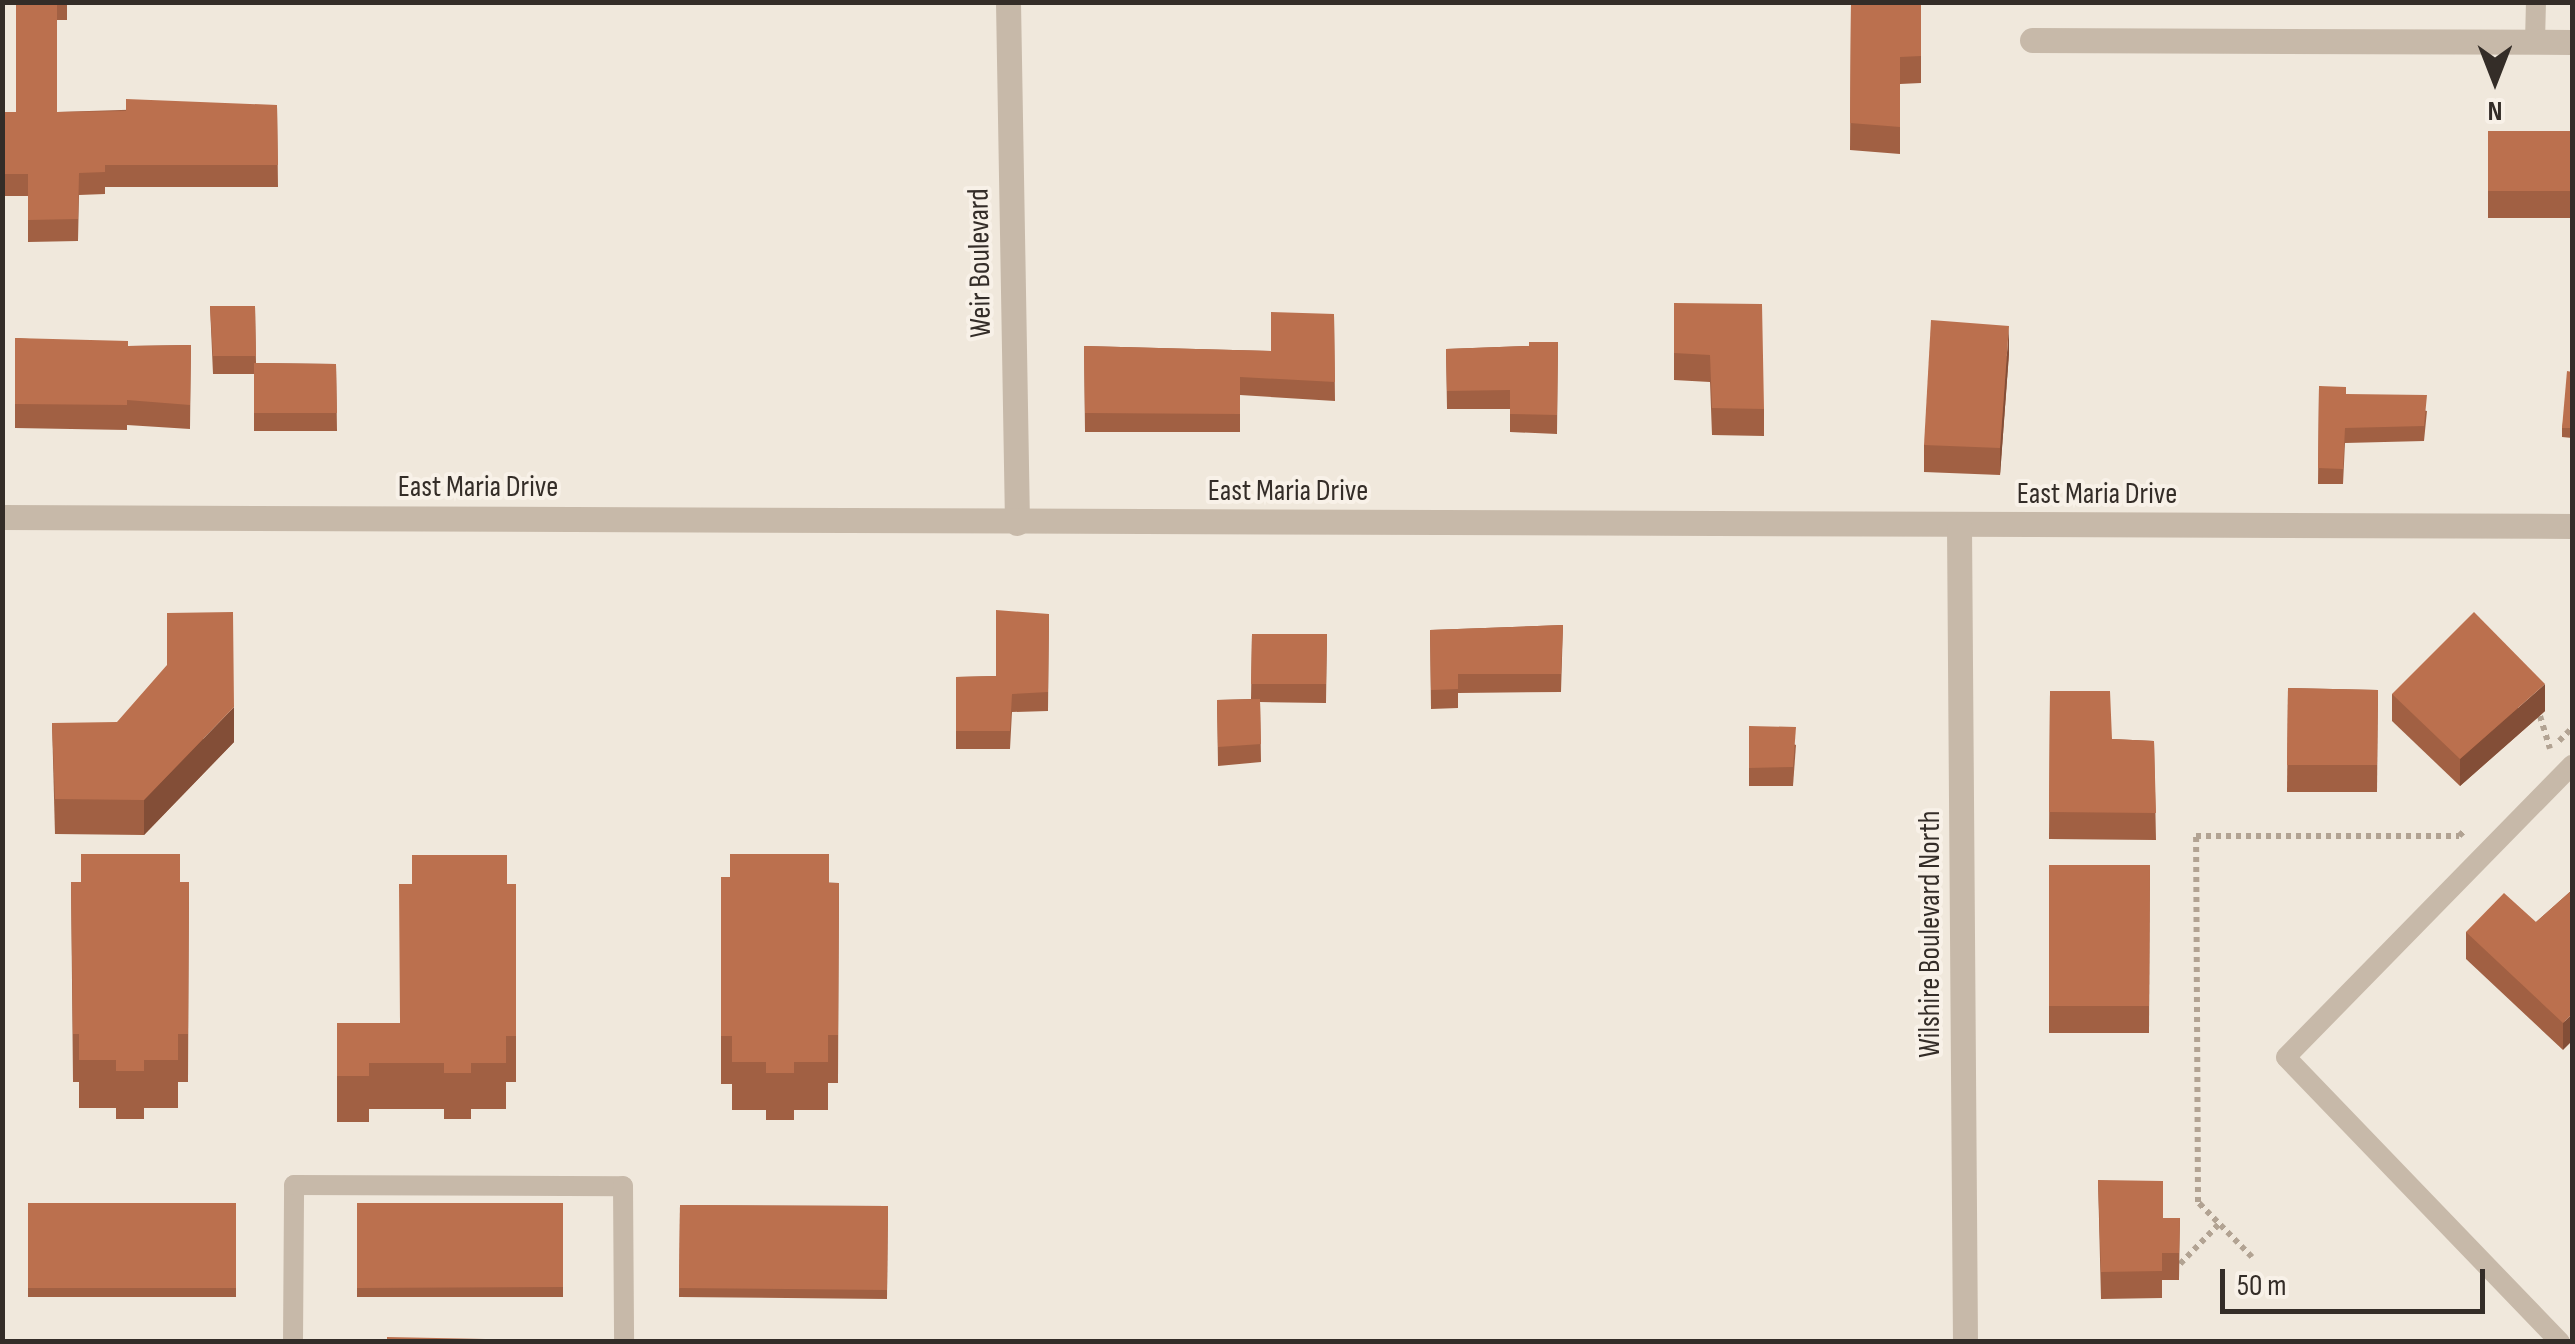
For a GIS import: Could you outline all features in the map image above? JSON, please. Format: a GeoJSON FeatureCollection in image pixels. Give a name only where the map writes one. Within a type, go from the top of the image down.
{"type":"FeatureCollection","features":[{"type":"Feature","properties":{"kind":"street","name":"Weir Boulevard"},"geometry":{"type":"LineString","coordinates":[[1008,2],[1017,523]]}},
{"type":"Feature","properties":{"kind":"street"},"geometry":{"type":"LineString","coordinates":[[2032,40],[2572,42]]}},
{"type":"Feature","properties":{"kind":"street","name":"East Maria Drive"},"geometry":{"type":"LineString","coordinates":[[2,517],[2572,526]]}},
{"type":"Feature","properties":{"kind":"street","name":"Wilshire Boulevard North"},"geometry":{"type":"LineString","coordinates":[[1959,526],[1965,1342]]}},
{"type":"Feature","properties":{"kind":"lane"},"geometry":{"type":"LineString","coordinates":[[2535,42],[2536,2]]}},
{"type":"Feature","properties":{"kind":"lane"},"geometry":{"type":"LineString","coordinates":[[2560,1342],[2286,1057],[2572,765]]}},
{"type":"Feature","properties":{"kind":"lane"},"geometry":{"type":"LineString","coordinates":[[293,1342],[294,1185],[623,1186],[624,1342]]}},
{"type":"Feature","properties":{"kind":"path"},"geometry":{"type":"LineString","coordinates":[[2540,716],[2550,749]]}},
{"type":"Feature","properties":{"kind":"path"},"geometry":{"type":"LineString","coordinates":[[2537,761],[2572,728]]}},
{"type":"Feature","properties":{"kind":"path"},"geometry":{"type":"LineString","coordinates":[[2252,1257],[2198,1202],[2196,836],[2460,836],[2472,823]]}},
{"type":"Feature","properties":{"kind":"path"},"geometry":{"type":"LineString","coordinates":[[2180,1264],[2220,1223]]}},
{"type":"Feature","properties":{"kind":"building"},"geometry":{"type":"Polygon","coordinates":[[[16,2],[57,2],[57,112],[126,111],[126,99],[277,105],[278,165],[105,165],[105,172],[79,173],[78,219],[28,220],[28,174],[3,174],[3,112],[16,112],[16,2]]]}},
{"type":"Feature","properties":{"kind":"building"},"geometry":{"type":"Polygon","coordinates":[[[1851,2],[1921,2],[1921,56],[1900,57],[1900,127],[1850,123],[1851,2]]]}},
{"type":"Feature","properties":{"kind":"building"},"geometry":{"type":"Polygon","coordinates":[[[2488,131],[2572,131],[2572,191],[2488,191],[2488,131]]]}},
{"type":"Feature","properties":{"kind":"building"},"geometry":{"type":"Polygon","coordinates":[[[1674,303],[1762,304],[1764,409],[1712,408],[1710,355],[1674,353],[1674,303]]]}},
{"type":"Feature","properties":{"kind":"building"},"geometry":{"type":"Polygon","coordinates":[[[210,306],[255,306],[256,356],[213,356],[210,306]]]}},
{"type":"Feature","properties":{"kind":"building"},"geometry":{"type":"Polygon","coordinates":[[[1271,312],[1334,314],[1335,382],[1240,377],[1240,414],[1085,413],[1084,346],[1271,351],[1271,312]]]}},
{"type":"Feature","properties":{"kind":"building"},"geometry":{"type":"Polygon","coordinates":[[[1931,320],[2009,326],[2000,448],[1924,445],[1931,320]]]}},
{"type":"Feature","properties":{"kind":"building"},"geometry":{"type":"Polygon","coordinates":[[[15,338],[128,341],[128,346],[191,345],[190,405],[127,400],[127,405],[15,404],[15,338]]]}},
{"type":"Feature","properties":{"kind":"building"},"geometry":{"type":"Polygon","coordinates":[[[1529,342],[1558,342],[1557,415],[1510,414],[1510,390],[1447,391],[1446,349],[1529,346],[1529,342]]]}},
{"type":"Feature","properties":{"kind":"building"},"geometry":{"type":"Polygon","coordinates":[[[254,363],[336,364],[337,413],[254,413],[254,363]]]}},
{"type":"Feature","properties":{"kind":"building"},"geometry":{"type":"Polygon","coordinates":[[[2567,371],[2572,372],[2572,428],[2562,428],[2567,371]]]}},
{"type":"Feature","properties":{"kind":"building"},"geometry":{"type":"Polygon","coordinates":[[[2319,386],[2346,387],[2346,394],[2427,395],[2424,426],[2345,428],[2343,469],[2318,468],[2319,386]]]}},
{"type":"Feature","properties":{"kind":"building"},"geometry":{"type":"Polygon","coordinates":[[[996,610],[1049,614],[1048,692],[1012,694],[1010,731],[956,731],[956,677],[996,676],[996,610]]]}},
{"type":"Feature","properties":{"kind":"building"},"geometry":{"type":"Polygon","coordinates":[[[233,612],[234,707],[144,800],[55,799],[52,723],[117,722],[167,665],[167,613],[233,612]]]}},
{"type":"Feature","properties":{"kind":"building"},"geometry":{"type":"Polygon","coordinates":[[[2474,612],[2545,684],[2460,759],[2392,694],[2474,612]]]}},
{"type":"Feature","properties":{"kind":"building"},"geometry":{"type":"Polygon","coordinates":[[[1563,625],[1561,674],[1458,674],[1458,689],[1431,690],[1430,630],[1563,625]]]}},
{"type":"Feature","properties":{"kind":"building"},"geometry":{"type":"Polygon","coordinates":[[[1252,634],[1327,634],[1326,684],[1251,684],[1252,634]]]}},
{"type":"Feature","properties":{"kind":"building"},"geometry":{"type":"Polygon","coordinates":[[[2288,688],[2378,690],[2377,765],[2287,765],[2288,688]]]}},
{"type":"Feature","properties":{"kind":"building"},"geometry":{"type":"Polygon","coordinates":[[[2050,691],[2110,691],[2112,739],[2154,741],[2156,813],[2049,812],[2050,691]]]}},
{"type":"Feature","properties":{"kind":"building"},"geometry":{"type":"Polygon","coordinates":[[[1260,699],[1261,744],[1218,747],[1217,700],[1260,699]]]}},
{"type":"Feature","properties":{"kind":"building"},"geometry":{"type":"Polygon","coordinates":[[[1749,726],[1796,727],[1793,767],[1749,768],[1749,726]]]}},
{"type":"Feature","properties":{"kind":"building"},"geometry":{"type":"Polygon","coordinates":[[[81,854],[180,854],[180,882],[189,882],[188,1034],[178,1034],[178,1060],[144,1060],[144,1071],[116,1071],[116,1060],[79,1060],[79,1034],[73,1034],[71,882],[81,882],[81,854]]]}},
{"type":"Feature","properties":{"kind":"building"},"geometry":{"type":"Polygon","coordinates":[[[730,854],[829,854],[829,883],[839,883],[838,1035],[828,1035],[828,1062],[794,1062],[794,1073],[766,1073],[766,1062],[732,1062],[732,1036],[721,1036],[721,877],[730,877],[730,854]]]}},
{"type":"Feature","properties":{"kind":"building"},"geometry":{"type":"Polygon","coordinates":[[[412,855],[507,855],[507,884],[516,884],[516,1036],[506,1036],[506,1063],[471,1063],[471,1073],[444,1073],[444,1063],[369,1063],[369,1076],[337,1076],[337,1023],[400,1023],[399,884],[412,884],[412,855]]]}},
{"type":"Feature","properties":{"kind":"building"},"geometry":{"type":"Polygon","coordinates":[[[2049,865],[2150,865],[2149,1006],[2049,1006],[2049,865]]]}},
{"type":"Feature","properties":{"kind":"building"},"geometry":{"type":"Polygon","coordinates":[[[2572,890],[2572,1014],[2563,1023],[2466,932],[2504,893],[2536,922],[2572,890]]]}},
{"type":"Feature","properties":{"kind":"building"},"geometry":{"type":"Polygon","coordinates":[[[2098,1180],[2163,1181],[2163,1218],[2180,1218],[2179,1253],[2162,1253],[2162,1271],[2101,1272],[2098,1180]]]}},
{"type":"Feature","properties":{"kind":"building"},"geometry":{"type":"Polygon","coordinates":[[[28,1203],[236,1203],[236,1288],[28,1288],[28,1203]]]}},
{"type":"Feature","properties":{"kind":"building"},"geometry":{"type":"Polygon","coordinates":[[[357,1203],[563,1203],[563,1287],[357,1288],[357,1203]]]}},
{"type":"Feature","properties":{"kind":"building"},"geometry":{"type":"Polygon","coordinates":[[[680,1205],[888,1206],[887,1290],[679,1288],[680,1205]]]}},
{"type":"Feature","properties":{"kind":"building"},"geometry":{"type":"Polygon","coordinates":[[[387,1337],[535,1340],[535,1342],[387,1342],[387,1337]]]}},
{"type":"Feature","properties":{"kind":"building"},"geometry":{"type":"Polygon","coordinates":[[[202,1341],[202,1342],[50,1342],[202,1341]]]}}]}
